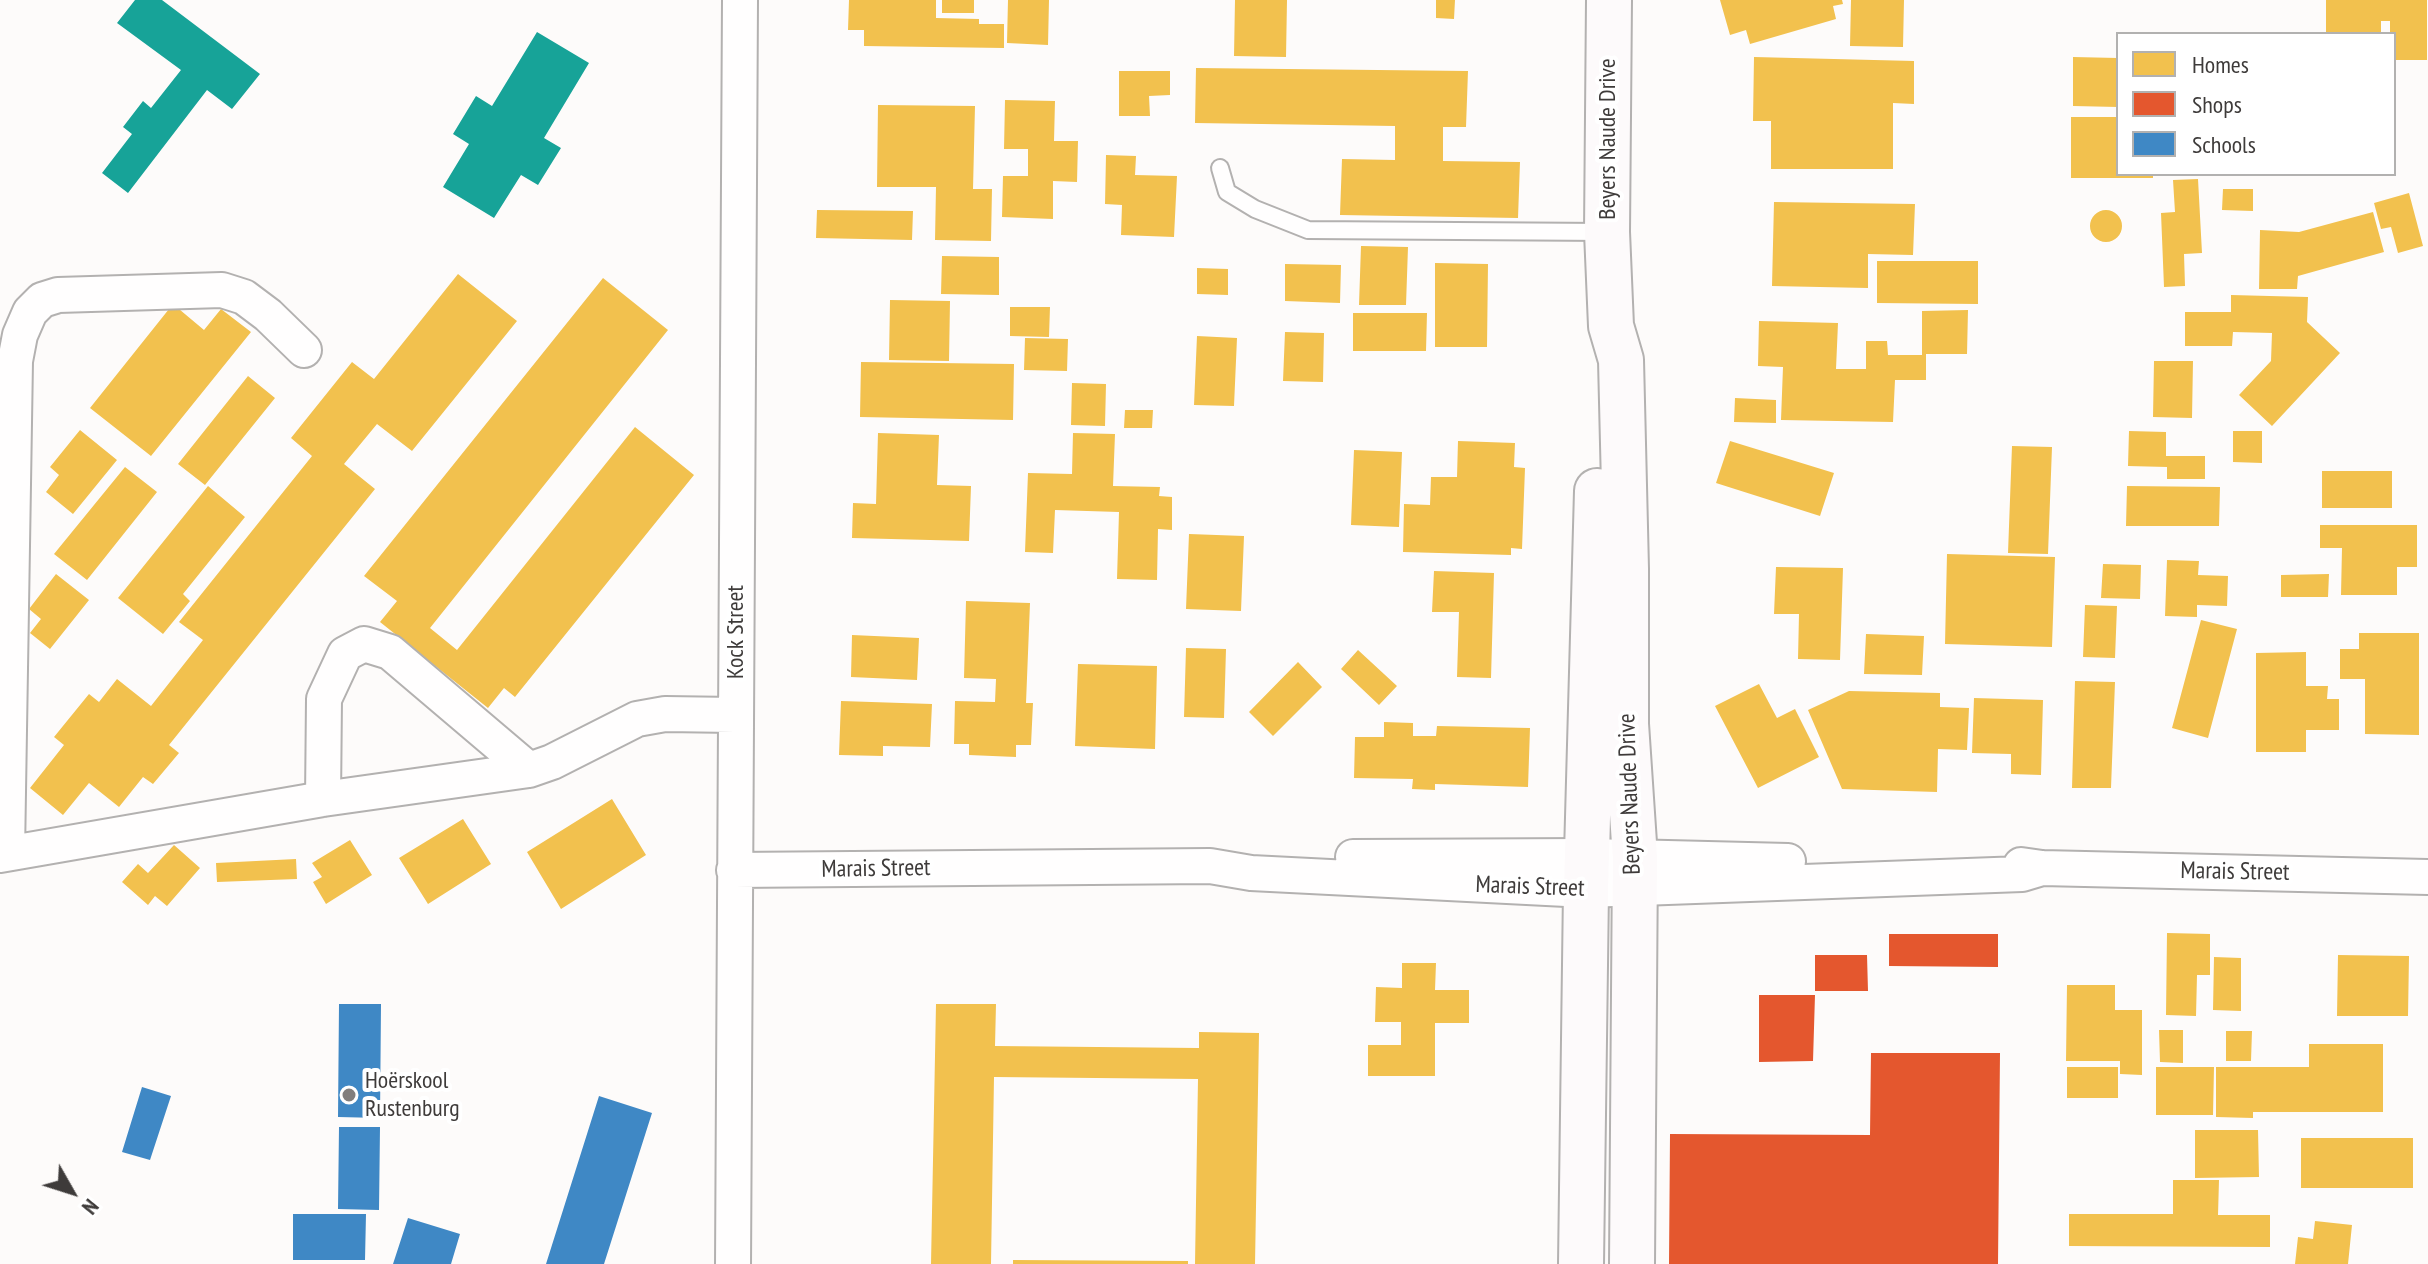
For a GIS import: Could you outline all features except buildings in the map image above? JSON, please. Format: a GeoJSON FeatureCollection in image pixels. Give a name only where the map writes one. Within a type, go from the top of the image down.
{"type":"FeatureCollection","features":[{"type":"Feature","properties":{"kind":"street","name":"Kock Street"},"geometry":{"type":"LineString","coordinates":[[733,1264],[740,0]]}},
{"type":"Feature","properties":{"kind":"street","name":"Beyers Naude Drive"},"geometry":{"type":"LineString","coordinates":[[1609,0],[1607,232],[1611,326],[1621,360],[1626,724],[1634,872],[1632,1264]]}},
{"type":"Feature","properties":{"kind":"street"},"geometry":{"type":"LineString","coordinates":[[304,350],[244,297],[222,290],[58,295],[42,300],[30,312],[20,335],[15,361],[4,854],[323,799],[529,770],[552,762],[637,719],[665,714],[735,715]]}},
{"type":"Feature","properties":{"kind":"street","name":"Beyers Naude Drive"},"geometry":{"type":"LineString","coordinates":[[1581,1264],[1587,873],[1602,361],[1611,326]]}},
{"type":"Feature","properties":{"kind":"street"},"geometry":{"type":"LineString","coordinates":[[323,799],[324,699],[345,654],[364,644],[390,652],[529,770]]}},
{"type":"Feature","properties":{"kind":"street","name":"Marais Street"},"geometry":{"type":"LineString","coordinates":[[734,870],[1210,866],[1251,873],[1587,873],[2006,864],[2042,868],[2428,877]]}},
{"type":"Feature","properties":{"kind":"lane"},"geometry":{"type":"LineString","coordinates":[[1220,168],[1227,192],[1255,209],[1308,230],[1607,232]]}},
{"type":"Feature","properties":{"kind":"place","name":"Hoërskool Rustenburg"},"geometry":{"type":"Point","coordinates":[349,1095]}}]}
